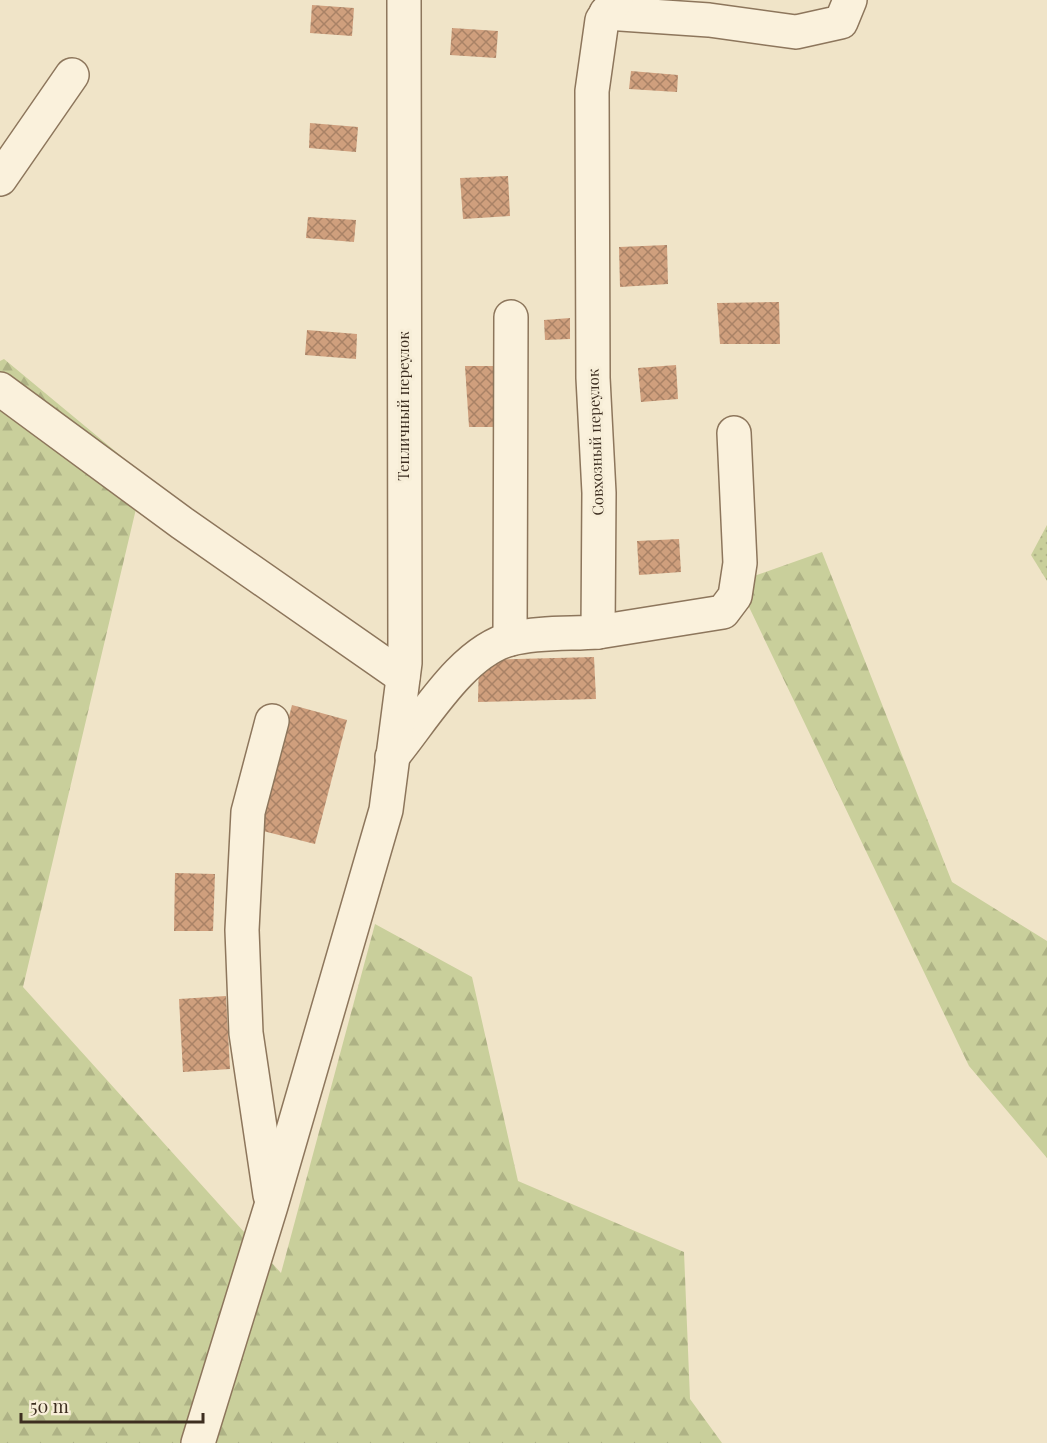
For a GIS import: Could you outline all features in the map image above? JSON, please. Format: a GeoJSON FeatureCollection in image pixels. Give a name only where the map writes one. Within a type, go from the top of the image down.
{"type":"FeatureCollection","features":[{"type":"Feature","properties":{"kind":"street","name":"Тепличный переулок"},"geometry":{"type":"LineString","coordinates":[[198,1443],[271,1206],[386,810],[405,663],[404,0]]}},
{"type":"Feature","properties":{"kind":"street"},"geometry":{"type":"LineString","coordinates":[[611,7],[796,32],[841,22],[850,0]]}},
{"type":"Feature","properties":{"kind":"street","name":"Совхозный переулок"},"geometry":{"type":"LineString","coordinates":[[598,632],[599,493],[593,378],[592,91],[602,20],[611,7]]}},
{"type":"Feature","properties":{"kind":"street"},"geometry":{"type":"LineString","coordinates":[[0,179],[72,75]]}},
{"type":"Feature","properties":{"kind":"street"},"geometry":{"type":"LineString","coordinates":[[510,639],[511,317]]}},
{"type":"Feature","properties":{"kind":"street"},"geometry":{"type":"LineString","coordinates":[[0,389],[182,523],[403,677]]}},
{"type":"Feature","properties":{"kind":"street"},"geometry":{"type":"LineString","coordinates":[[392,758],[419,726],[438,696],[473,659],[510,639],[598,632],[723,612],[735,596],[740,563],[734,433]]}},
{"type":"Feature","properties":{"kind":"street"},"geometry":{"type":"LineString","coordinates":[[271,1206],[246,1033],[242,930],[248,812],[272,721]]}},
{"type":"Feature","properties":{"kind":"green space"},"geometry":{"type":"Polygon","coordinates":[[[4,359],[144,475],[23,987],[281,1273],[375,924],[472,977],[518,1181],[684,1252],[690,1399],[722,1443],[0,1443],[0,361],[4,359]]]}},
{"type":"Feature","properties":{"kind":"green space"},"geometry":{"type":"Polygon","coordinates":[[[1047,525],[1047,581],[1031,555],[1047,525]]]}},
{"type":"Feature","properties":{"kind":"green space"},"geometry":{"type":"Polygon","coordinates":[[[822,552],[952,882],[1047,941],[1047,1158],[969,1066],[737,582],[822,552]]]}},
{"type":"Feature","properties":{"kind":"building"},"geometry":{"type":"Polygon","coordinates":[[[312,5],[354,8],[352,36],[310,33],[312,5]]]}},
{"type":"Feature","properties":{"kind":"building"},"geometry":{"type":"Polygon","coordinates":[[[452,28],[498,31],[496,58],[450,55],[452,28]]]}},
{"type":"Feature","properties":{"kind":"building"},"geometry":{"type":"Polygon","coordinates":[[[631,71],[678,75],[677,92],[629,89],[631,71]]]}},
{"type":"Feature","properties":{"kind":"building"},"geometry":{"type":"Polygon","coordinates":[[[310,123],[358,127],[356,152],[309,148],[310,123]]]}},
{"type":"Feature","properties":{"kind":"building"},"geometry":{"type":"Polygon","coordinates":[[[508,176],[510,216],[463,219],[460,178],[508,176]]]}},
{"type":"Feature","properties":{"kind":"building"},"geometry":{"type":"Polygon","coordinates":[[[308,217],[356,220],[354,242],[306,238],[308,217]]]}},
{"type":"Feature","properties":{"kind":"building"},"geometry":{"type":"Polygon","coordinates":[[[667,245],[668,284],[620,287],[619,247],[667,245]]]}},
{"type":"Feature","properties":{"kind":"building"},"geometry":{"type":"Polygon","coordinates":[[[779,302],[780,344],[720,344],[717,303],[779,302]]]}},
{"type":"Feature","properties":{"kind":"building"},"geometry":{"type":"Polygon","coordinates":[[[570,318],[570,339],[545,340],[544,320],[570,318]]]}},
{"type":"Feature","properties":{"kind":"building"},"geometry":{"type":"Polygon","coordinates":[[[307,330],[357,334],[356,359],[305,355],[307,330]]]}},
{"type":"Feature","properties":{"kind":"building"},"geometry":{"type":"Polygon","coordinates":[[[676,365],[678,399],[641,402],[638,368],[676,365]]]}},
{"type":"Feature","properties":{"kind":"building"},"geometry":{"type":"Polygon","coordinates":[[[465,366],[506,366],[509,427],[469,427],[465,366]]]}},
{"type":"Feature","properties":{"kind":"building"},"geometry":{"type":"Polygon","coordinates":[[[679,539],[681,572],[639,575],[637,541],[679,539]]]}},
{"type":"Feature","properties":{"kind":"building"},"geometry":{"type":"Polygon","coordinates":[[[594,657],[596,699],[478,702],[479,660],[594,657]]]}},
{"type":"Feature","properties":{"kind":"building"},"geometry":{"type":"Polygon","coordinates":[[[292,705],[347,720],[315,844],[259,830],[292,705]]]}},
{"type":"Feature","properties":{"kind":"building"},"geometry":{"type":"Polygon","coordinates":[[[175,873],[215,874],[213,931],[174,931],[175,873]]]}},
{"type":"Feature","properties":{"kind":"building"},"geometry":{"type":"Polygon","coordinates":[[[226,996],[230,1069],[183,1072],[179,999],[226,996]]]}}]}
